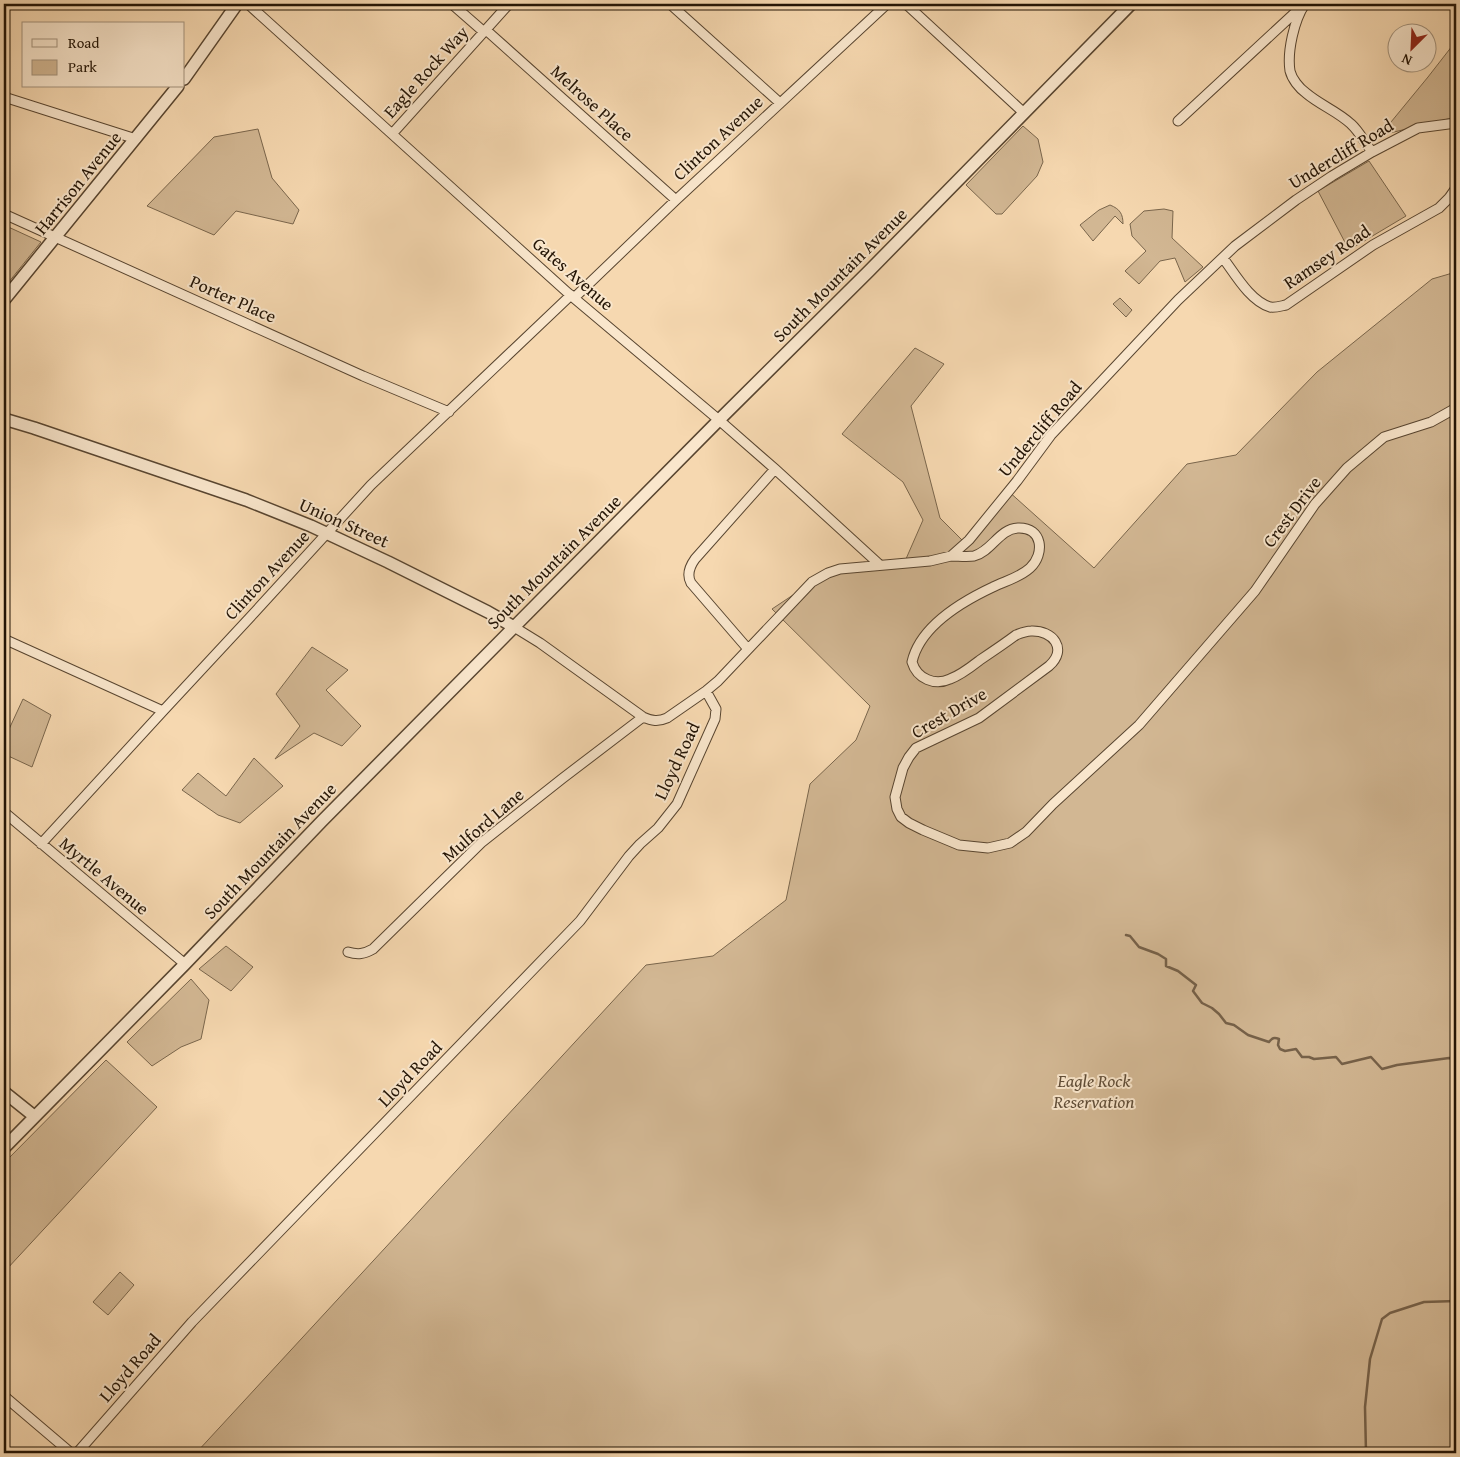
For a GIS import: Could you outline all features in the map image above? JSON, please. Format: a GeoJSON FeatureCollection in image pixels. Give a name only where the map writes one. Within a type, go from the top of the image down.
{"type":"FeatureCollection","features":[{"type":"Feature","properties":{"kind":"street"},"geometry":{"type":"LineString","coordinates":[[185,78],[237,4]]}},
{"type":"Feature","properties":{"kind":"street","name":"Gates Avenue"},"geometry":{"type":"LineString","coordinates":[[248,4],[572,297],[719,420],[880,565]]}},
{"type":"Feature","properties":{"kind":"street","name":"Melrose Place"},"geometry":{"type":"LineString","coordinates":[[452,4],[676,200]]}},
{"type":"Feature","properties":{"kind":"street","name":"Eagle Rock Way"},"geometry":{"type":"LineString","coordinates":[[392,134],[509,4]]}},
{"type":"Feature","properties":{"kind":"street"},"geometry":{"type":"LineString","coordinates":[[670,4],[780,103]]}},
{"type":"Feature","properties":{"kind":"street","name":"Clinton Avenue"},"geometry":{"type":"LineString","coordinates":[[41,844],[371,485],[887,4]]}},
{"type":"Feature","properties":{"kind":"street"},"geometry":{"type":"LineString","coordinates":[[906,4],[1024,113]]}},
{"type":"Feature","properties":{"kind":"street","name":"South Mountain Avenue"},"geometry":{"type":"LineString","coordinates":[[4,1148],[322,821],[719,420],[870,271],[1130,4]]}},
{"type":"Feature","properties":{"kind":"street"},"geometry":{"type":"LineString","coordinates":[[1178,122],[1304,4]]}},
{"type":"Feature","properties":{"kind":"street"},"geometry":{"type":"LineString","coordinates":[[1304,4],[1290,45],[1290,72],[1296,83],[1305,93],[1352,125],[1372,152]]}},
{"type":"Feature","properties":{"kind":"street","name":"Harrison Avenue"},"geometry":{"type":"LineString","coordinates":[[4,300],[176,88]]}},
{"type":"Feature","properties":{"kind":"street"},"geometry":{"type":"LineString","coordinates":[[4,97],[136,139]]}},
{"type":"Feature","properties":{"kind":"street","name":"Undercliff Road"},"geometry":{"type":"LineString","coordinates":[[643,717],[651,721],[660,721],[706,691],[718,681],[812,582],[828,573],[840,569],[930,562],[951,556],[975,533],[1051,435],[1178,300],[1235,246],[1296,200],[1372,152],[1418,128],[1456,123]]}},
{"type":"Feature","properties":{"kind":"street","name":"Ramsey Road"},"geometry":{"type":"LineString","coordinates":[[1223,258],[1252,295],[1261,303],[1272,308],[1286,305],[1374,245],[1439,208],[1450,198],[1456,188]]}},
{"type":"Feature","properties":{"kind":"street","name":"Porter Place"},"geometry":{"type":"LineString","coordinates":[[4,214],[363,376],[448,412]]}},
{"type":"Feature","properties":{"kind":"street","name":"Crest Drive"},"geometry":{"type":"LineString","coordinates":[[951,556],[974,556],[986,549],[1006,531],[1016,528],[1027,528],[1035,533],[1040,542],[1036,561],[1030,568],[1014,579],[994,586],[967,600],[928,631],[916,649],[912,662],[916,672],[923,678],[931,681],[949,680],[965,672],[1024,631],[1044,632],[1055,641],[1058,648],[1055,660],[1049,666],[979,718],[916,748],[903,768],[895,797],[897,809],[901,817],[909,823],[959,845],[988,848],[1010,843],[1026,832],[1053,804],[1139,725],[1255,591],[1315,504],[1347,468],[1384,437],[1430,422],[1456,408]]}},
{"type":"Feature","properties":{"kind":"street","name":"Union Street"},"geometry":{"type":"LineString","coordinates":[[4,419],[240,498],[327,534],[405,570],[488,612],[540,642],[643,717]]}},
{"type":"Feature","properties":{"kind":"street"},"geometry":{"type":"LineString","coordinates":[[748,649],[691,583],[688,573],[695,558],[775,469]]}},
{"type":"Feature","properties":{"kind":"street"},"geometry":{"type":"LineString","coordinates":[[4,639],[162,711]]}},
{"type":"Feature","properties":{"kind":"street","name":"Lloyd Road"},"geometry":{"type":"LineString","coordinates":[[76,1453],[192,1322],[580,921],[629,856],[668,816],[677,804],[715,719],[716,708],[706,691]]}},
{"type":"Feature","properties":{"kind":"street","name":"Mulford Lane"},"geometry":{"type":"LineString","coordinates":[[348,952],[364,954],[373,949],[482,843],[643,717]]}},
{"type":"Feature","properties":{"kind":"street","name":"Myrtle Avenue"},"geometry":{"type":"LineString","coordinates":[[4,812],[185,964]]}},
{"type":"Feature","properties":{"kind":"street"},"geometry":{"type":"LineString","coordinates":[[4,1092],[34,1116]]}},
{"type":"Feature","properties":{"kind":"street"},"geometry":{"type":"LineString","coordinates":[[4,1396],[71,1453]]}},
{"type":"Feature","properties":{"kind":"green space"},"geometry":{"type":"Polygon","coordinates":[[[1456,41],[1456,117],[1390,133],[1391,122],[1432,72],[1438,72],[1438,64],[1456,41]]]}},
{"type":"Feature","properties":{"kind":"green space"},"geometry":{"type":"Polygon","coordinates":[[[1023,126],[1038,139],[1043,162],[1037,176],[1002,214],[996,214],[966,185],[1023,126]]]}},
{"type":"Feature","properties":{"kind":"green space"},"geometry":{"type":"Polygon","coordinates":[[[258,129],[272,178],[299,210],[293,224],[236,211],[214,235],[147,206],[214,137],[258,129]]]}},
{"type":"Feature","properties":{"kind":"green space"},"geometry":{"type":"Polygon","coordinates":[[[1369,161],[1406,216],[1349,250],[1318,191],[1369,161]]]}},
{"type":"Feature","properties":{"kind":"green space"},"geometry":{"type":"Polygon","coordinates":[[[1110,205],[1120,212],[1123,224],[1115,216],[1093,241],[1080,225],[1099,210],[1110,205]]]}},
{"type":"Feature","properties":{"kind":"green space"},"geometry":{"type":"Polygon","coordinates":[[[1164,209],[1173,211],[1172,238],[1203,267],[1185,282],[1175,258],[1160,261],[1139,284],[1125,271],[1146,251],[1132,236],[1130,224],[1144,211],[1164,209]]]}},
{"type":"Feature","properties":{"kind":"green space"},"geometry":{"type":"Polygon","coordinates":[[[4,225],[41,242],[4,288],[4,225]]]}},
{"type":"Feature","properties":{"kind":"green space","name":"Eagle Rock Reservation"},"geometry":{"type":"Polygon","coordinates":[[[1456,272],[1456,1453],[196,1453],[646,965],[713,956],[786,900],[810,784],[856,740],[870,706],[772,609],[829,571],[902,568],[923,520],[903,482],[842,434],[915,348],[944,364],[911,406],[940,518],[963,541],[1007,490],[1094,568],[1187,464],[1236,455],[1317,372],[1432,279],[1456,272]]]}},
{"type":"Feature","properties":{"kind":"green space"},"geometry":{"type":"Polygon","coordinates":[[[1120,298],[1132,310],[1126,317],[1113,304],[1120,298]]]}},
{"type":"Feature","properties":{"kind":"green space"},"geometry":{"type":"Polygon","coordinates":[[[312,647],[348,670],[326,690],[361,726],[342,746],[314,733],[275,759],[300,726],[276,694],[312,647]]]}},
{"type":"Feature","properties":{"kind":"green space"},"geometry":{"type":"Polygon","coordinates":[[[23,699],[51,715],[32,767],[4,754],[4,740],[23,699]]]}},
{"type":"Feature","properties":{"kind":"green space"},"geometry":{"type":"Polygon","coordinates":[[[254,758],[283,786],[240,823],[218,815],[182,790],[198,773],[226,796],[254,758]]]}},
{"type":"Feature","properties":{"kind":"green space"},"geometry":{"type":"Polygon","coordinates":[[[226,946],[253,967],[231,991],[199,969],[226,946]]]}},
{"type":"Feature","properties":{"kind":"green space"},"geometry":{"type":"Polygon","coordinates":[[[191,979],[209,1000],[201,1039],[181,1047],[152,1066],[127,1042],[191,979]]]}},
{"type":"Feature","properties":{"kind":"green space"},"geometry":{"type":"Polygon","coordinates":[[[106,1060],[157,1107],[6,1270],[4,1269],[4,1163],[106,1060]]]}},
{"type":"Feature","properties":{"kind":"green space"},"geometry":{"type":"Polygon","coordinates":[[[120,1272],[134,1285],[108,1315],[93,1302],[120,1272]]]}},
{"type":"Feature","properties":{"kind":"waterway"},"geometry":{"type":"LineString","coordinates":[[1126,935],[1130,936],[1139,947],[1166,959],[1166,966],[1178,971],[1196,985],[1193,991],[1202,1003],[1212,1008],[1226,1023],[1234,1025],[1248,1035],[1269,1042],[1273,1038],[1279,1039],[1278,1045],[1280,1049],[1285,1051],[1296,1049],[1302,1057],[1314,1059],[1336,1057],[1342,1064],[1371,1057],[1382,1069],[1397,1065],[1449,1058],[1456,1059]]}},
{"type":"Feature","properties":{"kind":"waterway"},"geometry":{"type":"LineString","coordinates":[[1366,1453],[1365,1407],[1370,1359],[1382,1319],[1390,1313],[1424,1302],[1456,1301]]}}]}
